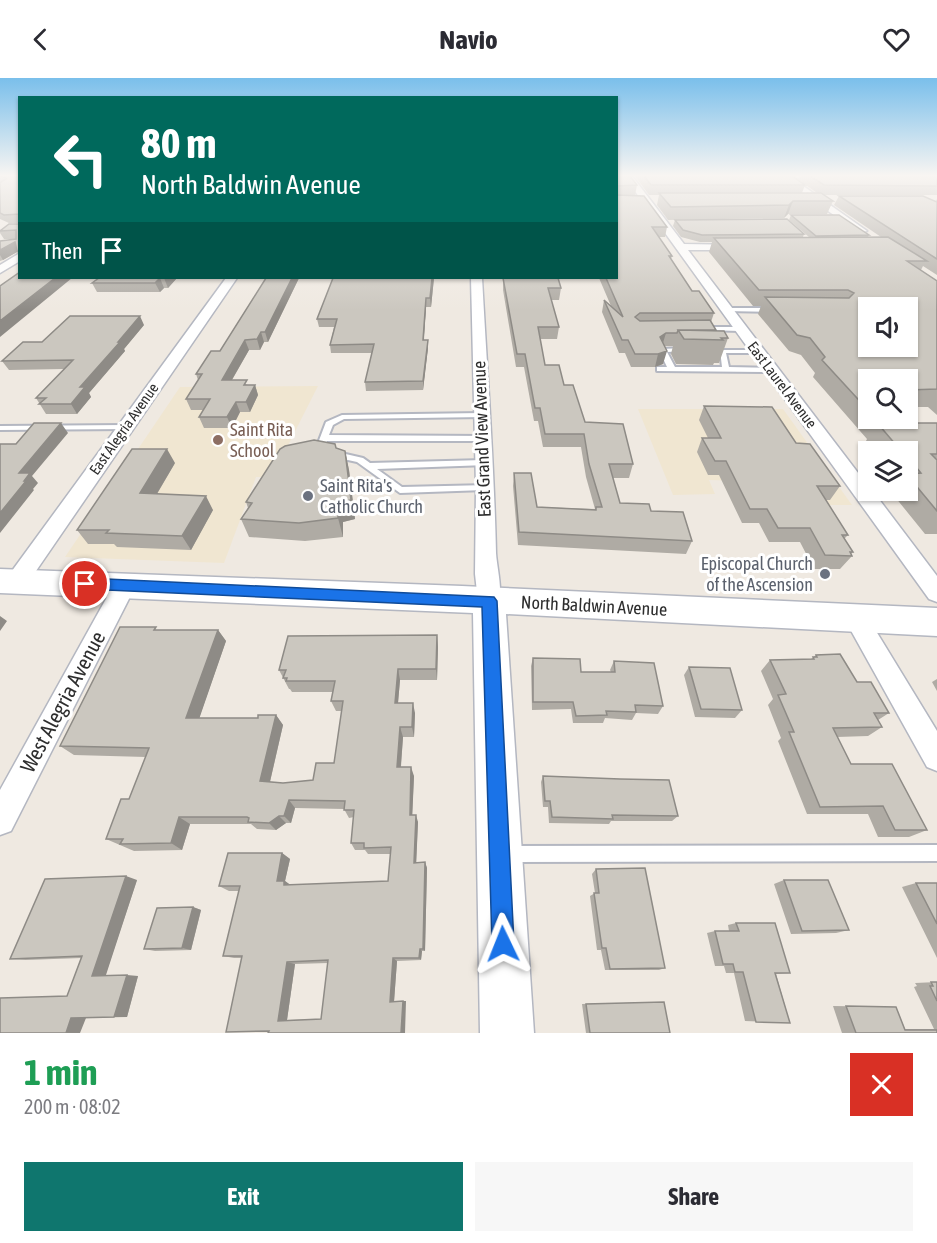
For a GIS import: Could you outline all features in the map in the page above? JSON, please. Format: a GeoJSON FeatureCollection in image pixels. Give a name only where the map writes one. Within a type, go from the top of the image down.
{"type":"FeatureCollection","features":[{"type":"Feature","properties":{"kind":"street","name":"East Laurel Avenue"},"geometry":{"type":"LineString","coordinates":[[666,221],[680,247],[937,593]]}},
{"type":"Feature","properties":{"kind":"street"},"geometry":{"type":"LineString","coordinates":[[842,221],[875,240]]}},
{"type":"Feature","properties":{"kind":"street"},"geometry":{"type":"LineString","coordinates":[[680,247],[747,247]]}},
{"type":"Feature","properties":{"kind":"street"},"geometry":{"type":"LineString","coordinates":[[0,270],[18,257]]}},
{"type":"Feature","properties":{"kind":"street","name":"East Alegria Avenue"},"geometry":{"type":"LineString","coordinates":[[9,581],[125,428],[230,279]]}},
{"type":"Feature","properties":{"kind":"street","name":"East Grand View Avenue"},"geometry":{"type":"LineString","coordinates":[[476,279],[485,487],[486,574],[489,601]]}},
{"type":"Feature","properties":{"kind":"street","name":"North Baldwin Avenue"},"geometry":{"type":"LineString","coordinates":[[9,581],[937,622]]}},
{"type":"Feature","properties":{"kind":"street","name":"West Alegria Avenue"},"geometry":{"type":"LineString","coordinates":[[0,820],[126,585]]}},
{"type":"Feature","properties":{"kind":"street"},"geometry":{"type":"LineString","coordinates":[[489,601],[507,1033]]}},
{"type":"Feature","properties":{"kind":"street"},"geometry":{"type":"LineString","coordinates":[[857,620],[937,757]]}},
{"type":"Feature","properties":{"kind":"lane"},"geometry":{"type":"LineString","coordinates":[[727,310],[775,310]]}},
{"type":"Feature","properties":{"kind":"lane"},"geometry":{"type":"LineString","coordinates":[[693,328],[741,329]]}},
{"type":"Feature","properties":{"kind":"lane"},"geometry":{"type":"LineString","coordinates":[[672,369],[662,350],[693,350]]}},
{"type":"Feature","properties":{"kind":"lane"},"geometry":{"type":"LineString","coordinates":[[713,350],[758,352]]}},
{"type":"Feature","properties":{"kind":"lane"},"geometry":{"type":"LineString","coordinates":[[722,351],[726,369]]}},
{"type":"Feature","properties":{"kind":"lane"},"geometry":{"type":"LineString","coordinates":[[660,369],[771,370]]}},
{"type":"Feature","properties":{"kind":"lane"},"geometry":{"type":"LineString","coordinates":[[482,415],[342,417],[329,424],[319,451],[360,460],[400,490],[485,487]]}},
{"type":"Feature","properties":{"kind":"lane"},"geometry":{"type":"LineString","coordinates":[[0,428],[125,428]]}},
{"type":"Feature","properties":{"kind":"lane"},"geometry":{"type":"LineString","coordinates":[[324,438],[483,438]]}},
{"type":"Feature","properties":{"kind":"lane"},"geometry":{"type":"LineString","coordinates":[[368,466],[484,463]]}},
{"type":"Feature","properties":{"kind":"lane"},"geometry":{"type":"LineString","coordinates":[[500,854],[937,853]]}},
{"type":"Feature","properties":{"kind":"shaded area","name":"Saint Rita School"},"geometry":{"type":"Polygon","coordinates":[[[318,386],[272,477],[256,477],[224,563],[65,557],[180,387],[318,386]]]}},
{"type":"Feature","properties":{"kind":"shaded area"},"geometry":{"type":"Polygon","coordinates":[[[638,409],[783,409],[852,505],[790,505],[777,482],[709,480],[715,494],[673,495],[638,409]]]}},
{"type":"Feature","properties":{"kind":"building"},"geometry":{"type":"Polygon","coordinates":[[[618,221],[662,221],[667,227],[652,227],[692,291],[699,291],[714,313],[640,313],[635,317],[640,321],[710,320],[716,330],[678,330],[677,333],[666,333],[660,337],[667,351],[658,354],[635,354],[628,340],[622,340],[604,300],[623,317],[606,279],[618,279],[618,221]]]}},
{"type":"Feature","properties":{"kind":"building"},"geometry":{"type":"Polygon","coordinates":[[[675,221],[789,221],[804,234],[702,235],[683,230],[675,221]]]}},
{"type":"Feature","properties":{"kind":"building"},"geometry":{"type":"Polygon","coordinates":[[[798,221],[847,221],[869,235],[816,236],[798,221]]]}},
{"type":"Feature","properties":{"kind":"building"},"geometry":{"type":"Polygon","coordinates":[[[877,221],[937,221],[937,259],[877,221]]]}},
{"type":"Feature","properties":{"kind":"building"},"geometry":{"type":"Polygon","coordinates":[[[9,224],[18,224],[18,251],[15,242],[0,250],[0,241],[16,239],[16,230],[0,231],[9,224]]]}},
{"type":"Feature","properties":{"kind":"building"},"geometry":{"type":"Polygon","coordinates":[[[888,237],[927,261],[907,261],[937,281],[937,389],[918,390],[918,369],[858,369],[858,399],[822,360],[825,357],[810,338],[797,335],[765,297],[849,298],[854,293],[848,290],[759,290],[714,238],[888,237]]]}},
{"type":"Feature","properties":{"kind":"building"},"geometry":{"type":"Polygon","coordinates":[[[18,273],[18,279],[54,279],[0,321],[0,286],[18,273]]]}},
{"type":"Feature","properties":{"kind":"building"},"geometry":{"type":"Polygon","coordinates":[[[98,279],[159,279],[155,283],[92,283],[98,279]]]}},
{"type":"Feature","properties":{"kind":"building"},"geometry":{"type":"Polygon","coordinates":[[[265,279],[292,279],[265,332],[261,332],[257,339],[245,340],[222,380],[247,380],[244,385],[255,385],[246,402],[236,402],[227,417],[199,417],[210,399],[186,399],[202,374],[196,374],[211,351],[220,351],[265,279]]]}},
{"type":"Feature","properties":{"kind":"building"},"geometry":{"type":"Polygon","coordinates":[[[333,279],[432,279],[430,298],[426,298],[423,340],[428,340],[423,381],[365,382],[374,344],[330,345],[337,319],[317,319],[333,279]]]}},
{"type":"Feature","properties":{"kind":"building"},"geometry":{"type":"Polygon","coordinates":[[[503,279],[558,279],[561,288],[548,288],[559,327],[538,327],[545,365],[559,365],[564,385],[573,385],[585,422],[623,424],[633,464],[609,464],[620,503],[649,504],[651,511],[683,512],[692,541],[519,532],[514,473],[531,473],[537,507],[596,510],[596,507],[602,507],[589,464],[584,434],[545,434],[540,408],[535,408],[525,354],[517,354],[503,279]]]}},
{"type":"Feature","properties":{"kind":"building"},"geometry":{"type":"Polygon","coordinates":[[[70,316],[140,316],[80,387],[85,387],[71,404],[39,404],[46,398],[36,398],[73,360],[2,361],[23,342],[42,342],[70,316]]]}},
{"type":"Feature","properties":{"kind":"building"},"geometry":{"type":"Polygon","coordinates":[[[678,330],[724,331],[728,338],[721,338],[723,340],[684,339],[678,330]]]}},
{"type":"Feature","properties":{"kind":"building"},"geometry":{"type":"Polygon","coordinates":[[[704,406],[772,407],[796,443],[810,444],[840,486],[817,486],[848,535],[842,535],[853,552],[850,552],[852,556],[825,555],[810,528],[778,528],[767,509],[750,509],[726,461],[715,461],[702,438],[721,438],[704,406]]]}},
{"type":"Feature","properties":{"kind":"building"},"geometry":{"type":"Polygon","coordinates":[[[34,423],[61,423],[19,473],[30,473],[0,513],[0,444],[16,444],[34,423]]]}},
{"type":"Feature","properties":{"kind":"building"},"geometry":{"type":"Polygon","coordinates":[[[918,423],[937,423],[937,454],[931,454],[937,460],[937,511],[918,488],[918,473],[921,473],[918,469],[918,441],[893,441],[882,429],[918,429],[918,423]]]}},
{"type":"Feature","properties":{"kind":"building","name":"Saint Rita's Catholic Church"},"geometry":{"type":"Polygon","coordinates":[[[314,440],[335,444],[336,448],[345,451],[351,500],[338,503],[338,518],[299,523],[241,519],[252,503],[246,502],[280,449],[314,440]]]}},
{"type":"Feature","properties":{"kind":"building"},"geometry":{"type":"Polygon","coordinates":[[[132,449],[167,449],[140,493],[206,496],[182,536],[106,533],[109,530],[77,530],[132,449]]]}},
{"type":"Feature","properties":{"kind":"building"},"geometry":{"type":"Polygon","coordinates":[[[120,627],[156,627],[154,630],[218,630],[186,718],[258,718],[258,715],[276,715],[260,781],[283,783],[313,780],[316,763],[334,763],[343,701],[331,701],[335,681],[286,681],[287,678],[283,678],[286,670],[279,670],[288,636],[437,635],[436,669],[398,669],[395,703],[413,703],[412,727],[400,727],[397,767],[411,767],[410,815],[416,815],[414,863],[425,862],[423,949],[420,949],[419,958],[393,958],[390,1002],[403,1001],[401,1033],[226,1032],[242,956],[223,956],[240,886],[219,886],[228,853],[282,853],[277,881],[284,881],[284,885],[388,881],[391,847],[364,848],[364,843],[351,843],[354,810],[344,810],[345,801],[289,800],[284,816],[279,816],[269,823],[248,822],[247,817],[179,817],[171,843],[120,844],[123,839],[106,839],[121,799],[129,799],[149,748],[60,746],[120,627]],[[328,960],[287,962],[278,1021],[321,1019],[328,960]]]}},
{"type":"Feature","properties":{"kind":"building"},"geometry":{"type":"Polygon","coordinates":[[[840,654],[857,682],[871,682],[889,713],[874,713],[882,727],[833,728],[851,764],[892,764],[927,830],[895,830],[883,806],[820,807],[789,732],[794,732],[778,695],[786,694],[770,660],[814,659],[816,655],[840,654]]]}},
{"type":"Feature","properties":{"kind":"building"},"geometry":{"type":"Polygon","coordinates":[[[533,658],[580,659],[581,672],[615,672],[614,661],[654,663],[663,706],[635,705],[636,712],[606,711],[607,715],[576,716],[573,702],[533,702],[533,658]]]}},
{"type":"Feature","properties":{"kind":"building"},"geometry":{"type":"Polygon","coordinates":[[[689,667],[730,668],[742,710],[701,709],[689,667]]]}},
{"type":"Feature","properties":{"kind":"building"},"geometry":{"type":"Polygon","coordinates":[[[543,776],[669,780],[678,816],[612,815],[613,819],[552,817],[550,801],[545,801],[543,776]]]}},
{"type":"Feature","properties":{"kind":"building"},"geometry":{"type":"Polygon","coordinates":[[[645,868],[665,968],[610,969],[606,948],[602,948],[594,893],[599,893],[596,869],[645,868]]]}},
{"type":"Feature","properties":{"kind":"building"},"geometry":{"type":"Polygon","coordinates":[[[126,876],[92,976],[127,975],[114,1017],[71,1018],[66,1033],[0,1033],[0,998],[67,996],[82,956],[10,959],[45,879],[126,876]]]}},
{"type":"Feature","properties":{"kind":"building"},"geometry":{"type":"Polygon","coordinates":[[[784,880],[828,880],[849,930],[802,931],[784,880]]]}},
{"type":"Feature","properties":{"kind":"building"},"geometry":{"type":"Polygon","coordinates":[[[916,883],[937,883],[937,924],[916,883]]]}},
{"type":"Feature","properties":{"kind":"building"},"geometry":{"type":"Polygon","coordinates":[[[193,907],[182,948],[144,949],[157,908],[193,907]]]}},
{"type":"Feature","properties":{"kind":"building"},"geometry":{"type":"Polygon","coordinates":[[[736,923],[775,923],[790,973],[775,973],[790,1023],[756,1022],[743,972],[735,972],[733,964],[723,964],[715,931],[739,931],[736,923]]]}},
{"type":"Feature","properties":{"kind":"building"},"geometry":{"type":"Polygon","coordinates":[[[931,982],[937,982],[937,1001],[930,986],[933,986],[931,982]]]}},
{"type":"Feature","properties":{"kind":"building"},"geometry":{"type":"Polygon","coordinates":[[[664,1002],[670,1033],[590,1033],[586,1004],[664,1002]]]}},
{"type":"Feature","properties":{"kind":"building"},"geometry":{"type":"Polygon","coordinates":[[[846,1006],[896,1007],[905,1030],[937,1030],[937,1033],[856,1033],[846,1006]]]}},
{"type":"Feature","properties":{"kind":"place","name":"Saint Rita School"},"geometry":{"type":"Point","coordinates":[218,440]}},
{"type":"Feature","properties":{"kind":"place","name":"Saint Rita's Catholic Church"},"geometry":{"type":"Point","coordinates":[308,496]}},
{"type":"Feature","properties":{"kind":"place","name":"Episcopal Church of the Ascension"},"geometry":{"type":"Point","coordinates":[825,574]}},
{"type":"Feature","properties":{"kind":"route"},"geometry":{"type":"LineString","coordinates":[[85,584],[489,601],[503,944]]}}]}
